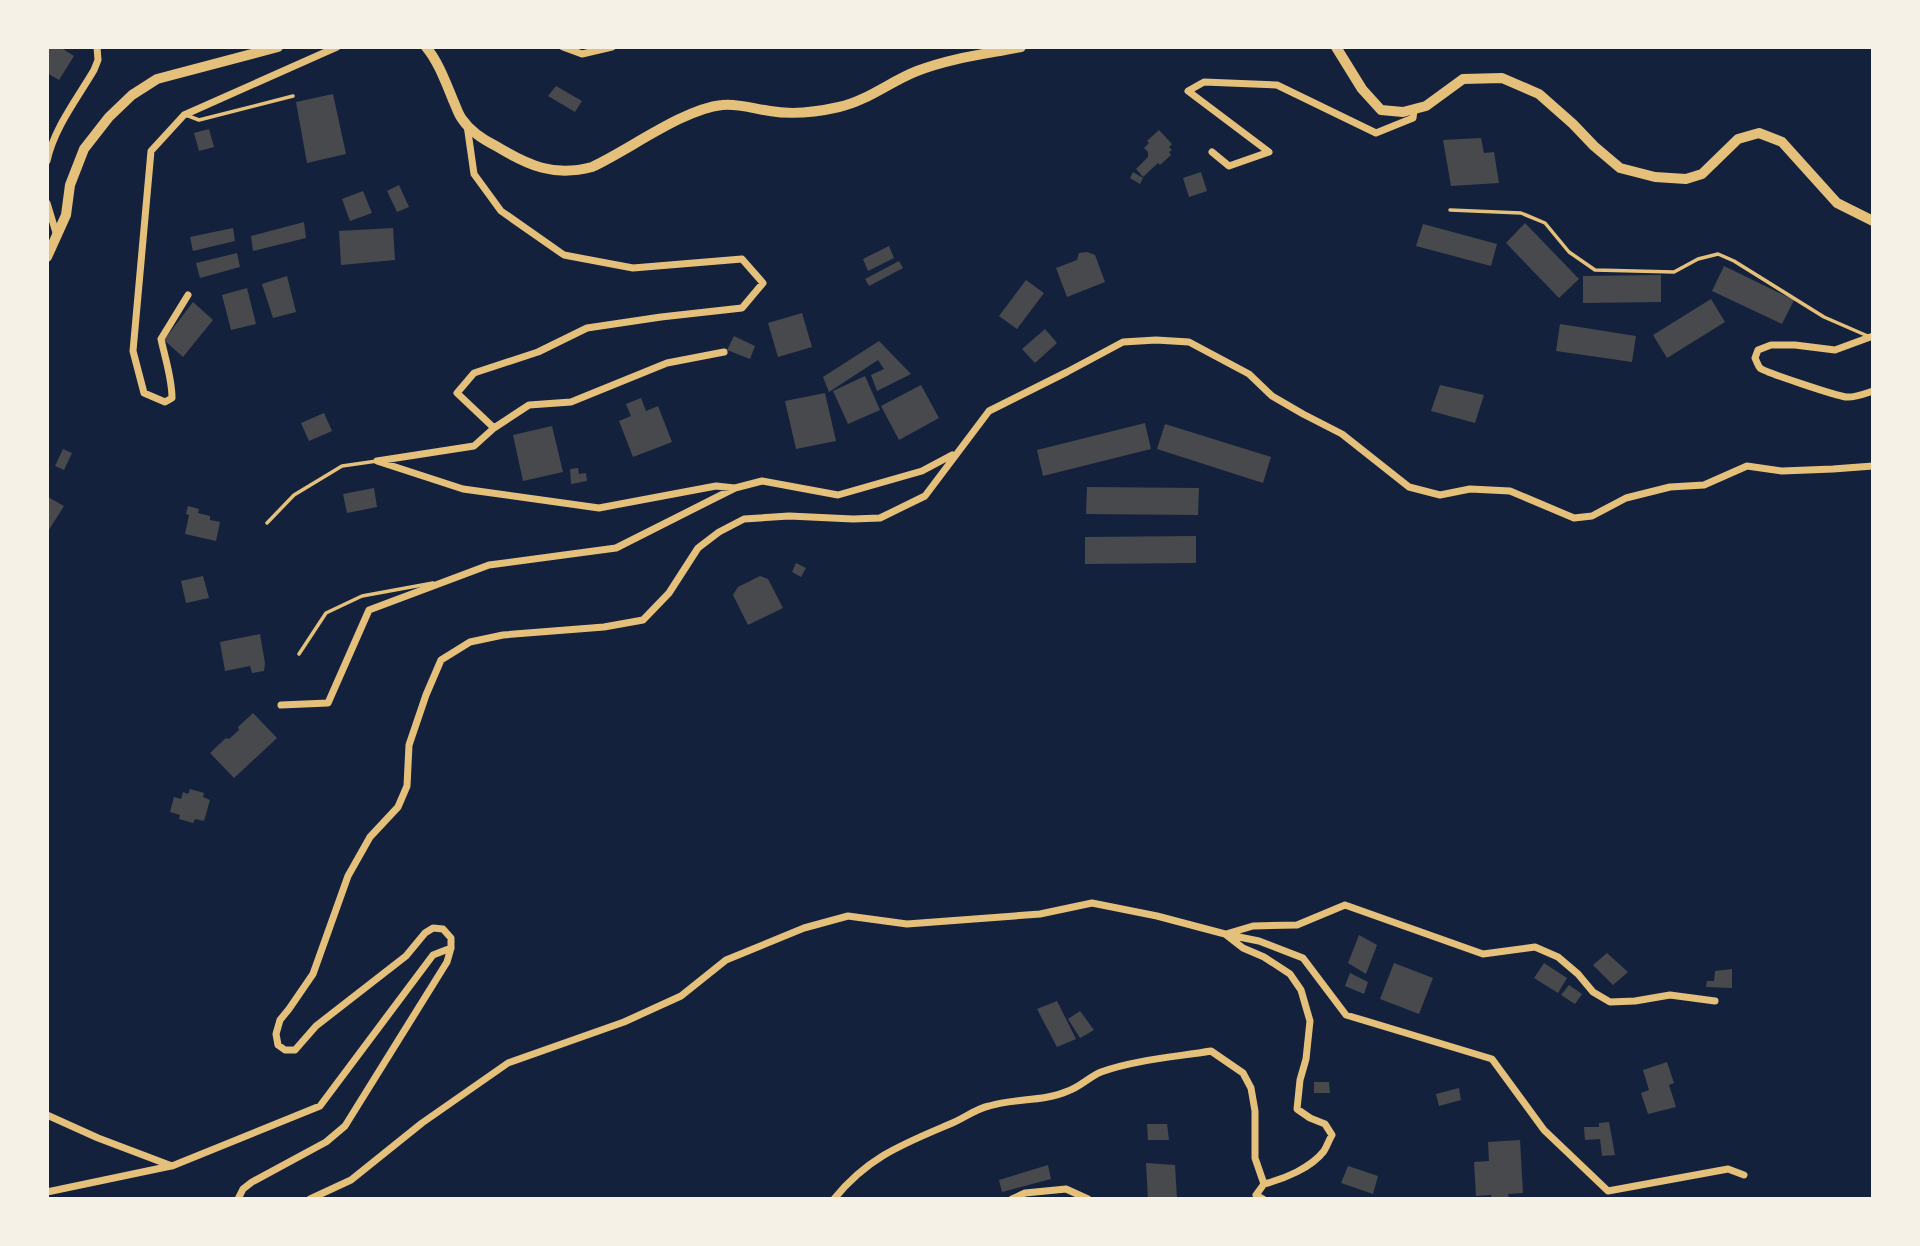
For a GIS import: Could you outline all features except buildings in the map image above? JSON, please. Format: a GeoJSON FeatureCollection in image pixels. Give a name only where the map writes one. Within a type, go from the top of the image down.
{"type":"FeatureCollection","features":[{"type":"Feature","properties":{"kind":"main road"},"geometry":{"type":"LineString","coordinates":[[47,257],[65,215],[70,185],[84,149],[109,117],[132,95],[157,79],[278,47]]}},
{"type":"Feature","properties":{"kind":"main road"},"geometry":{"type":"LineString","coordinates":[[426,47],[461,118],[484,140],[545,169],[578,171],[611,158],[707,107],[732,104],[772,112],[801,113],[841,107],[915,72],[947,61],[1021,47]]}},
{"type":"Feature","properties":{"kind":"main road"},"geometry":{"type":"LineString","coordinates":[[1336,47],[1362,89],[1381,110],[1403,112],[1426,106],[1463,79],[1502,78],[1539,94],[1620,168],[1656,177],[1686,179],[1702,174],[1738,139],[1759,133],[1782,142],[1837,203],[1873,220]]}},
{"type":"Feature","properties":{"kind":"street"},"geometry":{"type":"LineString","coordinates":[[47,161],[56,134],[94,70],[97,47]]}},
{"type":"Feature","properties":{"kind":"street"},"geometry":{"type":"LineString","coordinates":[[188,295],[161,339],[172,384],[172,398],[165,402],[144,393],[133,351],[151,151],[184,115],[337,47]]}},
{"type":"Feature","properties":{"kind":"street"},"geometry":{"type":"LineString","coordinates":[[563,47],[582,54],[612,47]]}},
{"type":"Feature","properties":{"kind":"street"},"geometry":{"type":"LineString","coordinates":[[1212,152],[1229,166],[1269,152],[1188,91],[1205,82],[1277,85],[1376,133],[1413,118],[1414,110]]}},
{"type":"Feature","properties":{"kind":"street"},"geometry":{"type":"LineString","coordinates":[[467,125],[474,174],[501,211],[564,255],[633,268],[742,259],[763,283],[742,308],[587,328],[538,352],[474,373],[457,393],[494,428]]}},
{"type":"Feature","properties":{"kind":"street"},"geometry":{"type":"LineString","coordinates":[[47,203],[57,236]]}},
{"type":"Feature","properties":{"kind":"street"},"geometry":{"type":"LineString","coordinates":[[1872,337],[1835,350],[1771,345],[1758,350],[1755,358],[1759,368],[1768,373],[1834,394],[1849,398],[1873,391]]}},
{"type":"Feature","properties":{"kind":"street"},"geometry":{"type":"LineString","coordinates":[[238,1199],[243,1189],[252,1182],[326,1142],[345,1126],[447,962],[451,938],[443,929],[433,928],[425,933],[406,956],[316,1026],[295,1050],[285,1050],[278,1045],[276,1034],[280,1020],[313,974],[348,876],[370,836],[398,807],[407,786],[409,745],[441,660],[470,642],[503,635],[604,627],[643,620],[669,593],[698,548],[744,519],[789,516],[880,519],[925,496],[989,411],[1123,342],[1189,342],[1249,374],[1272,396],[1342,434],[1409,487],[1440,495],[1469,489],[1510,491],[1574,518],[1592,516],[1626,498],[1670,487],[1704,485],[1747,466],[1782,471],[1873,466]]}},
{"type":"Feature","properties":{"kind":"street"},"geometry":{"type":"LineString","coordinates":[[377,461],[474,446],[494,428],[529,405],[571,402],[667,363],[724,352]]}},
{"type":"Feature","properties":{"kind":"street"},"geometry":{"type":"LineString","coordinates":[[281,705],[328,704],[369,610],[489,565],[616,548],[735,488],[762,481],[838,495],[922,471],[956,453]]}},
{"type":"Feature","properties":{"kind":"street"},"geometry":{"type":"LineString","coordinates":[[377,461],[463,489],[599,508],[716,486],[735,488]]}},
{"type":"Feature","properties":{"kind":"street"},"geometry":{"type":"LineString","coordinates":[[310,1199],[351,1180],[422,1123],[508,1063],[624,1023],[681,996],[726,960],[804,928],[848,916],[907,924],[1041,914],[1092,903],[1259,941],[1303,958],[1346,1015],[1492,1059],[1544,1130],[1608,1191],[1728,1169],[1744,1175]]}},
{"type":"Feature","properties":{"kind":"street"},"geometry":{"type":"LineString","coordinates":[[1225,934],[1253,926],[1297,925],[1345,905],[1483,954],[1535,947],[1558,957],[1578,974],[1593,992],[1610,1002],[1670,995],[1715,1001]]}},
{"type":"Feature","properties":{"kind":"street"},"geometry":{"type":"LineString","coordinates":[[1225,934],[1290,974],[1301,990],[1310,1021],[1297,1109],[1325,1124],[1332,1135],[1324,1152],[1302,1169],[1264,1184],[1256,1195],[1263,1199]]}},
{"type":"Feature","properties":{"kind":"street"},"geometry":{"type":"LineString","coordinates":[[47,1192],[172,1166],[320,1106],[433,956],[451,948]]}},
{"type":"Feature","properties":{"kind":"street"},"geometry":{"type":"LineString","coordinates":[[834,1199],[853,1177],[884,1153],[986,1106],[1009,1101],[1037,1100],[1069,1091],[1097,1073],[1127,1064],[1211,1051],[1243,1073],[1251,1088],[1255,1111],[1255,1158],[1264,1184]]}},
{"type":"Feature","properties":{"kind":"street"},"geometry":{"type":"LineString","coordinates":[[47,1115],[172,1166]]}},
{"type":"Feature","properties":{"kind":"street"},"geometry":{"type":"LineString","coordinates":[[1012,1199],[1025,1193],[1066,1189],[1088,1199]]}},
{"type":"Feature","properties":{"kind":"lane"},"geometry":{"type":"LineString","coordinates":[[184,115],[199,120],[293,96]]}},
{"type":"Feature","properties":{"kind":"lane"},"geometry":{"type":"LineString","coordinates":[[1450,210],[1521,213],[1545,223],[1570,252],[1595,270],[1674,272],[1698,259],[1718,254],[1734,261],[1824,317],[1872,337]]}},
{"type":"Feature","properties":{"kind":"lane"},"geometry":{"type":"LineString","coordinates":[[267,523],[294,495],[342,466],[377,461]]}},
{"type":"Feature","properties":{"kind":"lane"},"geometry":{"type":"LineString","coordinates":[[299,654],[326,613],[362,596],[449,580]]}}]}
